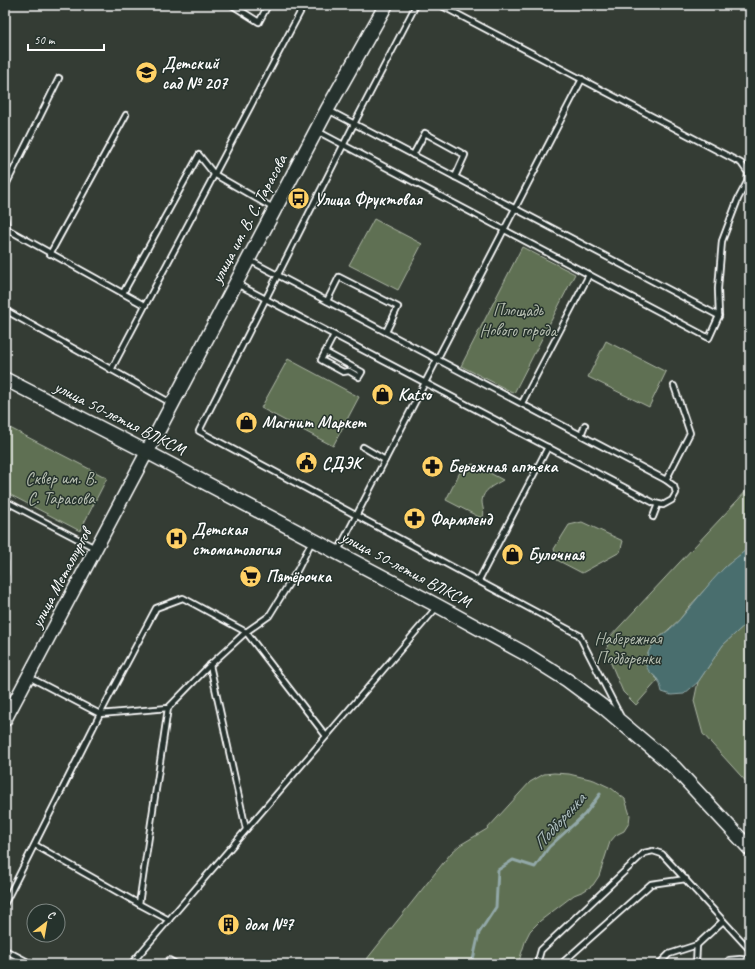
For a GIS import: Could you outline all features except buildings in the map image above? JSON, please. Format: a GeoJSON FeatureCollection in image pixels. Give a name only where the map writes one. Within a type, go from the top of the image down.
{"type":"FeatureCollection","features":[{"type":"Feature","properties":{"kind":"main road","name":"улица им. В. С. Тарасова"},"geometry":{"type":"LineString","coordinates":[[147,452],[327,110],[386,5]]}},
{"type":"Feature","properties":{"kind":"main road","name":"улица 50-летия ВЛКСМ"},"geometry":{"type":"LineString","coordinates":[[5,379],[147,452],[438,606],[524,653],[567,680],[625,724],[674,767],[750,849]]}},
{"type":"Feature","properties":{"kind":"street","name":"улица Металлургов"},"geometry":{"type":"LineString","coordinates":[[6,714],[147,452]]}},
{"type":"Feature","properties":{"kind":"lane"},"geometry":{"type":"LineString","coordinates":[[232,5],[259,22],[268,5]]}},
{"type":"Feature","properties":{"kind":"lane"},"geometry":{"type":"LineString","coordinates":[[111,370],[144,305],[304,5]]}},
{"type":"Feature","properties":{"kind":"lane"},"geometry":{"type":"LineString","coordinates":[[416,5],[354,124],[199,432],[580,635],[625,724]]}},
{"type":"Feature","properties":{"kind":"lane"},"geometry":{"type":"LineString","coordinates":[[316,131],[709,338],[719,316],[718,289],[722,241],[736,204],[747,182],[748,173],[741,163],[440,5]]}},
{"type":"Feature","properties":{"kind":"lane"},"geometry":{"type":"LineString","coordinates":[[5,187],[59,78]]}},
{"type":"Feature","properties":{"kind":"lane"},"geometry":{"type":"LineString","coordinates":[[337,553],[582,79]]}},
{"type":"Feature","properties":{"kind":"lane"},"geometry":{"type":"LineString","coordinates":[[327,110],[719,316]]}},
{"type":"Feature","properties":{"kind":"lane"},"geometry":{"type":"LineString","coordinates":[[50,254],[126,115]]}},
{"type":"Feature","properties":{"kind":"lane"},"geometry":{"type":"LineString","coordinates":[[413,155],[425,133],[466,155],[455,177]]}},
{"type":"Feature","properties":{"kind":"lane"},"geometry":{"type":"LineString","coordinates":[[123,293],[199,155],[214,174],[275,209]]}},
{"type":"Feature","properties":{"kind":"lane"},"geometry":{"type":"LineString","coordinates":[[5,217],[6,231],[144,305]]}},
{"type":"Feature","properties":{"kind":"lane"},"geometry":{"type":"LineString","coordinates":[[236,283],[658,504],[663,505],[672,500],[676,493],[674,486],[666,480],[248,259]]}},
{"type":"Feature","properties":{"kind":"lane"},"geometry":{"type":"LineString","coordinates":[[522,404],[589,275]]}},
{"type":"Feature","properties":{"kind":"lane"},"geometry":{"type":"LineString","coordinates":[[327,301],[339,277],[398,307],[386,332]]}},
{"type":"Feature","properties":{"kind":"lane"},"geometry":{"type":"LineString","coordinates":[[5,310],[172,404]]}},
{"type":"Feature","properties":{"kind":"lane"},"geometry":{"type":"LineString","coordinates":[[325,352],[362,372],[359,377],[349,371],[343,372],[320,360],[334,335]]}},
{"type":"Feature","properties":{"kind":"lane"},"geometry":{"type":"LineString","coordinates":[[666,480],[690,432],[674,386]]}},
{"type":"Feature","properties":{"kind":"lane"},"geometry":{"type":"LineString","coordinates":[[581,435],[585,425]]}},
{"type":"Feature","properties":{"kind":"lane"},"geometry":{"type":"LineString","coordinates":[[479,580],[548,446]]}},
{"type":"Feature","properties":{"kind":"lane"},"geometry":{"type":"LineString","coordinates":[[363,447],[385,460]]}},
{"type":"Feature","properties":{"kind":"lane"},"geometry":{"type":"LineString","coordinates":[[5,501],[95,548]]}},
{"type":"Feature","properties":{"kind":"lane"},"geometry":{"type":"LineString","coordinates":[[653,517],[658,504]]}},
{"type":"Feature","properties":{"kind":"lane"},"geometry":{"type":"LineString","coordinates":[[139,904],[168,708],[210,665],[246,632],[269,616],[298,569],[312,539]]}},
{"type":"Feature","properties":{"kind":"lane"},"geometry":{"type":"LineString","coordinates":[[5,562],[5,573]]}},
{"type":"Feature","properties":{"kind":"lane"},"geometry":{"type":"LineString","coordinates":[[5,903],[100,714],[156,608],[183,598],[246,632],[326,736]]}},
{"type":"Feature","properties":{"kind":"lane"},"geometry":{"type":"LineString","coordinates":[[131,964],[438,606]]}},
{"type":"Feature","properties":{"kind":"lane"},"geometry":{"type":"LineString","coordinates":[[210,665],[246,829]]}},
{"type":"Feature","properties":{"kind":"lane"},"geometry":{"type":"LineString","coordinates":[[27,676],[100,714],[168,708]]}},
{"type":"Feature","properties":{"kind":"lane"},"geometry":{"type":"LineString","coordinates":[[35,845],[169,920]]}},
{"type":"Feature","properties":{"kind":"lane"},"geometry":{"type":"LineString","coordinates":[[537,964],[541,950],[644,853],[653,851],[662,854],[750,950]]}},
{"type":"Feature","properties":{"kind":"lane"},"geometry":{"type":"LineString","coordinates":[[561,964],[651,884],[686,879]]}},
{"type":"Feature","properties":{"kind":"lane"},"geometry":{"type":"LineString","coordinates":[[659,964],[669,954],[697,945],[724,921]]}},
{"type":"Feature","properties":{"kind":"lane"},"geometry":{"type":"LineString","coordinates":[[696,964],[697,945]]}},
{"type":"Feature","properties":{"kind":"lane"},"geometry":{"type":"LineString","coordinates":[[5,950],[32,964]]}},
{"type":"Feature","properties":{"kind":"lane"},"geometry":{"type":"LineString","coordinates":[[165,964],[170,960],[176,964]]}},
{"type":"Feature","properties":{"kind":"lane"},"geometry":{"type":"LineString","coordinates":[[727,964],[729,960],[750,960]]}},
{"type":"Feature","properties":{"kind":"green space"},"geometry":{"type":"Polygon","coordinates":[[[374,219],[422,244],[398,290],[349,265],[374,219]]]}},
{"type":"Feature","properties":{"kind":"green space","name":"Площадь Нового города"},"geometry":{"type":"Polygon","coordinates":[[[522,247],[575,274],[514,393],[461,366],[522,247]]]}},
{"type":"Feature","properties":{"kind":"green space"},"geometry":{"type":"Polygon","coordinates":[[[606,341],[666,372],[649,407],[588,377],[606,341]]]}},
{"type":"Feature","properties":{"kind":"green space"},"geometry":{"type":"Polygon","coordinates":[[[288,359],[359,397],[333,446],[261,408],[288,359]]]}},
{"type":"Feature","properties":{"kind":"green space","name":"Сквер им. В. С. Тарасова"},"geometry":{"type":"Polygon","coordinates":[[[10,428],[107,478],[80,531],[5,492],[5,438],[10,428]]]}},
{"type":"Feature","properties":{"kind":"green space"},"geometry":{"type":"Polygon","coordinates":[[[473,464],[503,480],[487,490],[485,493],[482,501],[484,513],[483,517],[479,517],[446,500],[462,468],[473,464]]]}},
{"type":"Feature","properties":{"kind":"green space","name":"Набережная Подборенки"},"geometry":{"type":"Polygon","coordinates":[[[750,487],[750,547],[725,567],[680,619],[658,639],[651,648],[646,659],[653,675],[658,680],[636,705],[623,692],[607,654],[608,639],[750,487]]]}},
{"type":"Feature","properties":{"kind":"green space"},"geometry":{"type":"Polygon","coordinates":[[[582,522],[623,541],[620,552],[582,573],[557,560],[554,549],[569,525],[582,522]]]}},
{"type":"Feature","properties":{"kind":"green space"},"geometry":{"type":"Polygon","coordinates":[[[750,620],[750,786],[703,734],[694,701],[698,682],[723,645],[750,620]]]}},
{"type":"Feature","properties":{"kind":"green space"},"geometry":{"type":"Polygon","coordinates":[[[544,774],[569,774],[594,780],[611,788],[625,799],[630,815],[629,823],[624,831],[616,835],[610,842],[599,876],[593,885],[574,895],[540,921],[530,931],[518,964],[363,964],[451,853],[460,845],[487,829],[530,782],[544,774]]]}},
{"type":"Feature","properties":{"kind":"water"},"geometry":{"type":"Polygon","coordinates":[[[750,547],[750,620],[723,645],[698,682],[684,694],[671,695],[662,692],[658,680],[646,667],[646,661],[651,648],[686,613],[712,580],[750,547]]]}},
{"type":"Feature","properties":{"kind":"waterway","name":"Подборенка"},"geometry":{"type":"LineString","coordinates":[[472,964],[479,933],[496,907],[498,870],[513,860],[535,867],[549,847],[585,814],[600,794]]}},
{"type":"Feature","properties":{"kind":"place","name":"Детский сад № 207"},"geometry":{"type":"Point","coordinates":[146,73]}},
{"type":"Feature","properties":{"kind":"place","name":"Улица Фруктовая"},"geometry":{"type":"Point","coordinates":[299,199]}},
{"type":"Feature","properties":{"kind":"place","name":"Katso"},"geometry":{"type":"Point","coordinates":[382,394]}},
{"type":"Feature","properties":{"kind":"place","name":"Магнит Маркет"},"geometry":{"type":"Point","coordinates":[246,422]}},
{"type":"Feature","properties":{"kind":"place","name":"СДЭК"},"geometry":{"type":"Point","coordinates":[307,463]}},
{"type":"Feature","properties":{"kind":"place","name":"Бережная аптека"},"geometry":{"type":"Point","coordinates":[432,466]}},
{"type":"Feature","properties":{"kind":"place","name":"Фармленд"},"geometry":{"type":"Point","coordinates":[415,519]}},
{"type":"Feature","properties":{"kind":"place","name":"Детская стоматология"},"geometry":{"type":"Point","coordinates":[176,539]}},
{"type":"Feature","properties":{"kind":"place","name":"Булочная"},"geometry":{"type":"Point","coordinates":[513,554]}},
{"type":"Feature","properties":{"kind":"place","name":"Пятёрочка"},"geometry":{"type":"Point","coordinates":[250,576]}},
{"type":"Feature","properties":{"kind":"place","name":"дом №7"},"geometry":{"type":"Point","coordinates":[229,924]}}]}
